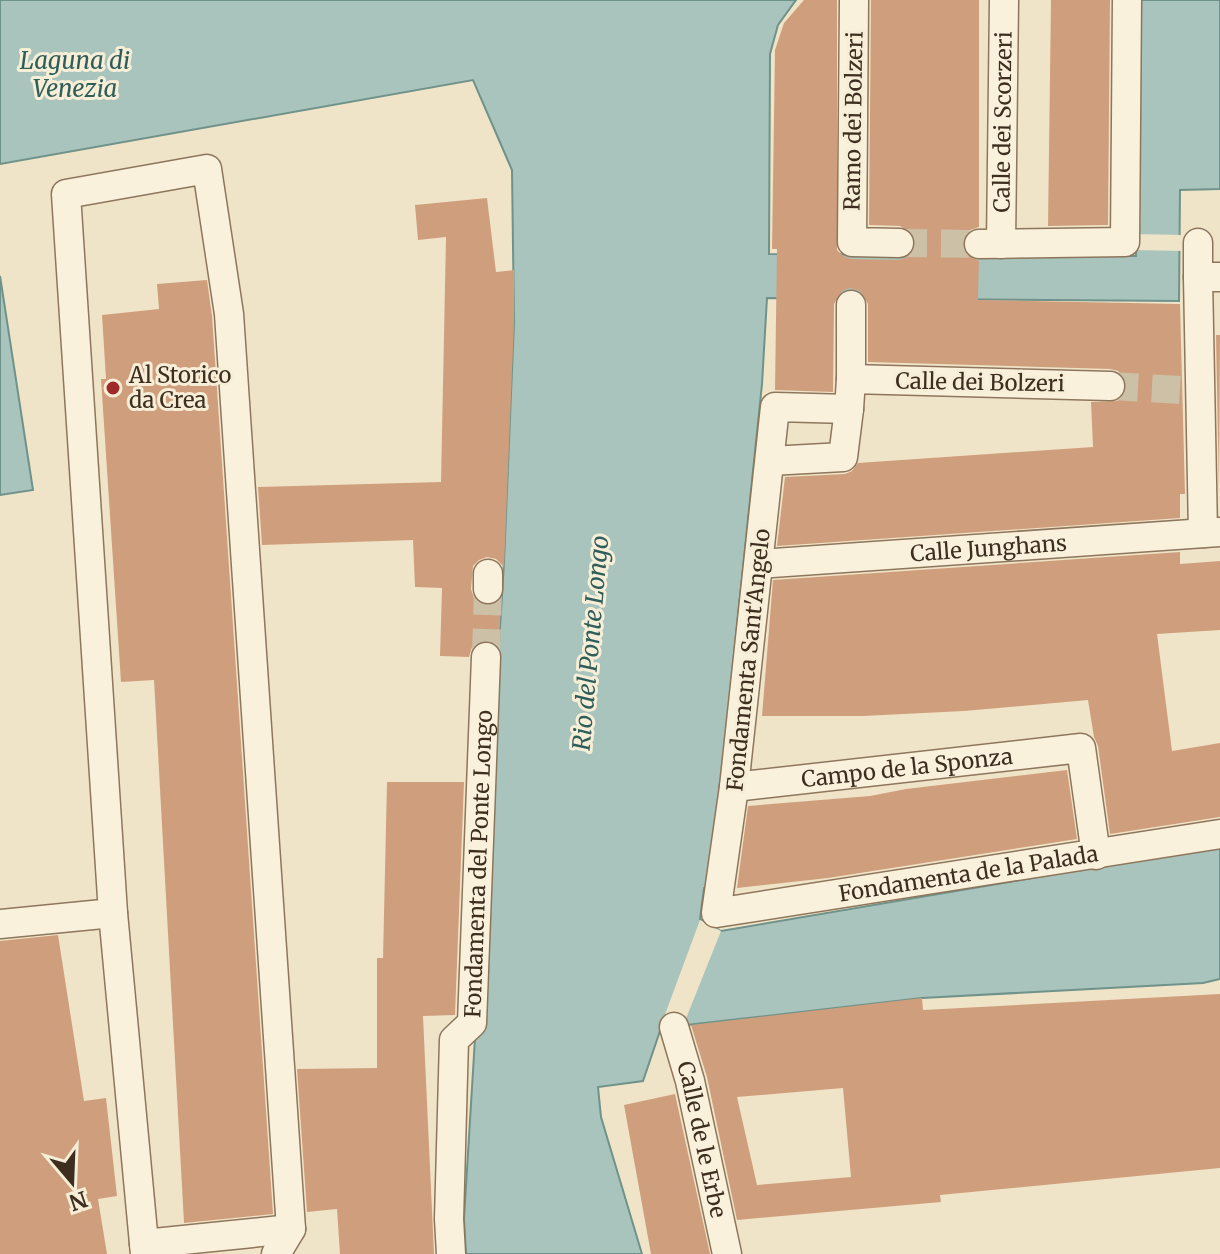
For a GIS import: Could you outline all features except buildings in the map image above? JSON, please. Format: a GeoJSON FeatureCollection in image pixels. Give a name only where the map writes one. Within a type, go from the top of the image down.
{"type":"FeatureCollection","features":[{"type":"Feature","properties":{"kind":"street","name":"Ramo dei Bolzeri"},"geometry":{"type":"LineString","coordinates":[[854,0],[852,242],[899,243]]}},
{"type":"Feature","properties":{"kind":"street","name":"Calle dei Scorzeri"},"geometry":{"type":"LineString","coordinates":[[1004,0],[990,244],[1125,242],[1127,0]]}},
{"type":"Feature","properties":{"kind":"street"},"geometry":{"type":"LineString","coordinates":[[276,1254],[291,1229],[229,314],[207,169],[66,194],[113,913],[145,1249],[291,1229]]}},
{"type":"Feature","properties":{"kind":"street"},"geometry":{"type":"LineString","coordinates":[[1198,243],[1209,277],[1190,391],[1212,533]]}},
{"type":"Feature","properties":{"kind":"street"},"geometry":{"type":"LineString","coordinates":[[770,461],[843,457],[851,379],[851,305]]}},
{"type":"Feature","properties":{"kind":"street","name":"Calle dei Bolzeri"},"geometry":{"type":"LineString","coordinates":[[851,379],[1080,393],[1110,386]]}},
{"type":"Feature","properties":{"kind":"street","name":"Fondamenta Sant'Angelo"},"geometry":{"type":"LineString","coordinates":[[716,913],[734,787],[775,407],[849,409]]}},
{"type":"Feature","properties":{"kind":"street","name":"Calle Junghans"},"geometry":{"type":"LineString","coordinates":[[759,564],[1212,533]]}},
{"type":"Feature","properties":{"kind":"street","name":"Fondamenta del Ponte Longo"},"geometry":{"type":"LineString","coordinates":[[451,1254],[449,1219],[454,1040],[472,1023],[486,657]]}},
{"type":"Feature","properties":{"kind":"street","name":"Campo de la Sponza"},"geometry":{"type":"LineString","coordinates":[[734,787],[1081,748],[1096,855]]}},
{"type":"Feature","properties":{"kind":"street","name":"Fondamenta de la Palada"},"geometry":{"type":"LineString","coordinates":[[716,913],[1220,834]]}},
{"type":"Feature","properties":{"kind":"street"},"geometry":{"type":"LineString","coordinates":[[0,924],[113,913]]}},
{"type":"Feature","properties":{"kind":"street","name":"Calle de le Erbe"},"geometry":{"type":"LineString","coordinates":[[674,1027],[690,1081],[727,1254]]}},
{"type":"Feature","properties":{"kind":"water"},"geometry":{"type":"Polygon","coordinates":[[[0,0],[796,0],[778,25],[770,54],[769,254],[1136,256],[1139,0],[1220,0],[1220,189],[1180,190],[1179,301],[767,298],[762,384],[710,887],[704,888],[700,919],[721,931],[1220,846],[1220,979],[1203,983],[922,998],[661,1028],[643,1081],[598,1087],[601,1117],[642,1254],[466,1254],[464,1219],[504,562],[514,322],[512,170],[473,80],[0,164],[0,0]]]}},
{"type":"Feature","properties":{"kind":"water"},"geometry":{"type":"Polygon","coordinates":[[[0,276],[33,490],[0,495],[0,276]]]}},
{"type":"Feature","properties":{"kind":"pier"},"geometry":{"type":"Polygon","coordinates":[[[1132,234],[1184,235],[1184,251],[1132,250],[1132,234]]]}},
{"type":"Feature","properties":{"kind":"pier"},"geometry":{"type":"Polygon","coordinates":[[[700,920],[721,931],[683,1026],[660,1028],[700,920]]]}},
{"type":"Feature","properties":{"kind":"tunnel"},"geometry":{"type":"LineString","coordinates":[[899,243],[979,244]]}},
{"type":"Feature","properties":{"kind":"tunnel"},"geometry":{"type":"LineString","coordinates":[[1110,386],[1181,390]]}},
{"type":"Feature","properties":{"kind":"tunnel"},"geometry":{"type":"LineString","coordinates":[[486,657],[488,589]]}},
{"type":"Feature","properties":{"kind":"place","name":"Al Storico da Crea"},"geometry":{"type":"Point","coordinates":[113,388]}},
{"type":"Feature","properties":{"kind":"water label","name":"Laguna di Venezia"},"geometry":{"type":"Point","coordinates":[75,75]}},
{"type":"Feature","properties":{"kind":"water label","name":"Rio del Ponte Longo"},"geometry":{"type":"Point","coordinates":[591,643]}}]}
